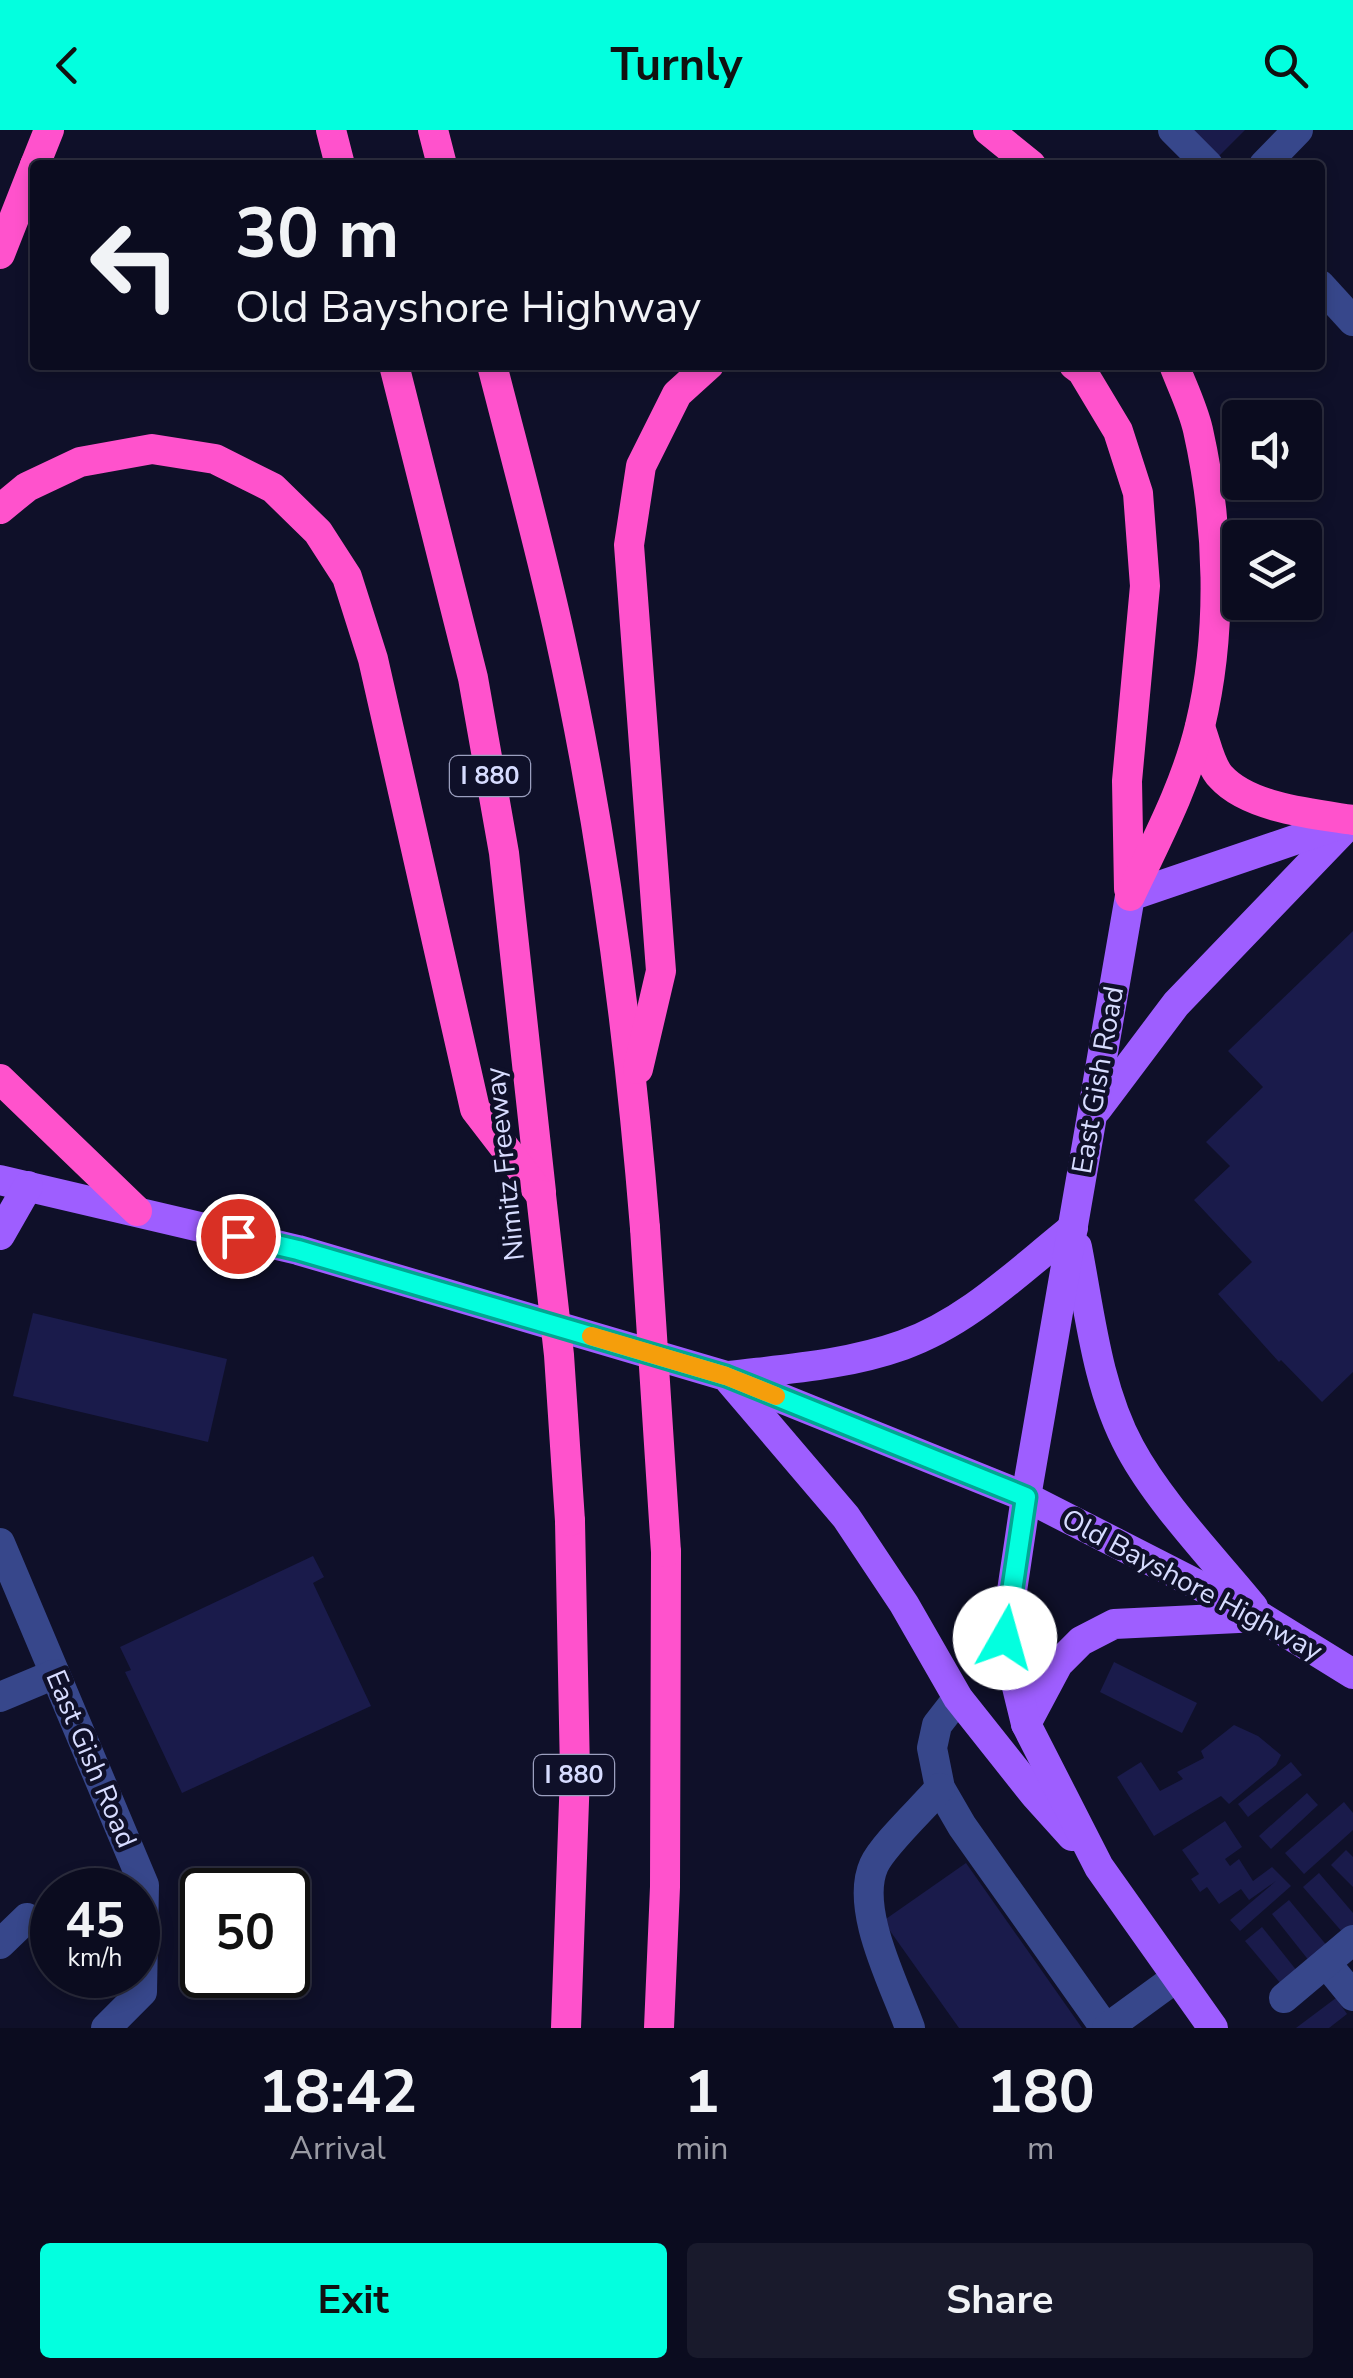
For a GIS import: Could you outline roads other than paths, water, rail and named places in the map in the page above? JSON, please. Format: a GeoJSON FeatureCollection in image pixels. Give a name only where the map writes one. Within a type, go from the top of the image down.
{"type":"FeatureCollection","features":[{"type":"Feature","properties":{"kind":"highway"},"geometry":{"type":"LineString","coordinates":[[37,160],[49,130]]}},
{"type":"Feature","properties":{"kind":"highway"},"geometry":{"type":"LineString","coordinates":[[331,130],[339,160]]}},
{"type":"Feature","properties":{"kind":"highway"},"geometry":{"type":"LineString","coordinates":[[433,130],[441,160]]}},
{"type":"Feature","properties":{"kind":"highway"},"geometry":{"type":"LineString","coordinates":[[988,130],[1025,160]]}},
{"type":"Feature","properties":{"kind":"highway"},"geometry":{"type":"LineString","coordinates":[[0,254],[30,178]]}},
{"type":"Feature","properties":{"kind":"highway","name":"Nimitz Freeway"},"geometry":{"type":"LineString","coordinates":[[395,370],[436,523],[480,716],[504,853],[559,1354],[570,1521],[574,1773],[566,2028]]}},
{"type":"Feature","properties":{"kind":"highway"},"geometry":{"type":"LineString","coordinates":[[493,370],[560,638],[597,832],[634,1087],[666,1552],[661,2025]]}},
{"type":"Feature","properties":{"kind":"highway"},"geometry":{"type":"LineString","coordinates":[[634,1087],[661,971],[629,545],[641,466],[678,394],[704,370]]}},
{"type":"Feature","properties":{"kind":"highway"},"geometry":{"type":"LineString","coordinates":[[1081,370],[1118,431],[1138,494],[1145,586],[1128,780],[1130,896]]}},
{"type":"Feature","properties":{"kind":"highway"},"geometry":{"type":"LineString","coordinates":[[1130,896],[1166,820],[1200,727],[1216,615],[1210,501],[1198,426],[1176,370]]}},
{"type":"Feature","properties":{"kind":"highway"},"geometry":{"type":"LineString","coordinates":[[0,509],[26,487],[80,462],[152,449],[215,459],[273,488],[318,532],[347,577],[373,659],[475,1109],[541,1195]]}},
{"type":"Feature","properties":{"kind":"highway"},"geometry":{"type":"LineString","coordinates":[[1200,727],[1218,776],[1241,793],[1293,810],[1353,820]]}},
{"type":"Feature","properties":{"kind":"highway"},"geometry":{"type":"LineString","coordinates":[[0,1079],[136,1211]]}},
{"type":"Feature","properties":{"kind":"main road"},"geometry":{"type":"LineString","coordinates":[[1130,896],[1353,820]]}},
{"type":"Feature","properties":{"kind":"main road"},"geometry":{"type":"LineString","coordinates":[[1092,1115],[1176,1004],[1353,820]]}},
{"type":"Feature","properties":{"kind":"main road","name":"East Gish Road"},"geometry":{"type":"LineString","coordinates":[[1099,1867],[1026,1724],[1005,1638],[1130,896]]}},
{"type":"Feature","properties":{"kind":"main road"},"geometry":{"type":"LineString","coordinates":[[0,1235],[14,1183]]}},
{"type":"Feature","properties":{"kind":"main road","name":"Old Bayshore Highway"},"geometry":{"type":"LineString","coordinates":[[14,1183],[298,1250],[726,1376],[1026,1497],[1261,1617],[1353,1674]]}},
{"type":"Feature","properties":{"kind":"main road"},"geometry":{"type":"LineString","coordinates":[[726,1376],[854,1360],[906,1344],[968,1312],[1073,1228],[1101,1374],[1130,1448],[1170,1506],[1261,1617]]}},
{"type":"Feature","properties":{"kind":"main road"},"geometry":{"type":"LineString","coordinates":[[726,1376],[846,1516],[904,1604],[958,1698],[1034,1795],[1099,1867],[1213,2028]]}},
{"type":"Feature","properties":{"kind":"main road"},"geometry":{"type":"LineString","coordinates":[[1026,1724],[1058,1664],[1081,1642],[1114,1624],[1261,1617]]}},
{"type":"Feature","properties":{"kind":"street"},"geometry":{"type":"LineString","coordinates":[[1173,130],[1203,160]]}},
{"type":"Feature","properties":{"kind":"street"},"geometry":{"type":"LineString","coordinates":[[1269,160],[1298,130]]}},
{"type":"Feature","properties":{"kind":"street"},"geometry":{"type":"LineString","coordinates":[[1325,290],[1353,321]]}},
{"type":"Feature","properties":{"kind":"street","name":"East Gish Road"},"geometry":{"type":"LineString","coordinates":[[0,1544],[144,1886],[142,1992],[106,2028]]}},
{"type":"Feature","properties":{"kind":"street"},"geometry":{"type":"LineString","coordinates":[[0,1697],[55,1674]]}},
{"type":"Feature","properties":{"kind":"street"},"geometry":{"type":"LineString","coordinates":[[958,1698],[937,1725],[932,1748],[940,1788],[962,1826],[1106,2028],[1177,1976]]}},
{"type":"Feature","properties":{"kind":"street"},"geometry":{"type":"LineString","coordinates":[[910,2028],[870,1917],[867,1893],[874,1863],[940,1788]]}},
{"type":"Feature","properties":{"kind":"street"},"geometry":{"type":"LineString","coordinates":[[0,1944],[27,1918]]}},
{"type":"Feature","properties":{"kind":"street"},"geometry":{"type":"LineString","coordinates":[[1284,1998],[1353,1940]]}},
{"type":"Feature","properties":{"kind":"street"},"geometry":{"type":"LineString","coordinates":[[1326,1963],[1353,1996]]}}]}
